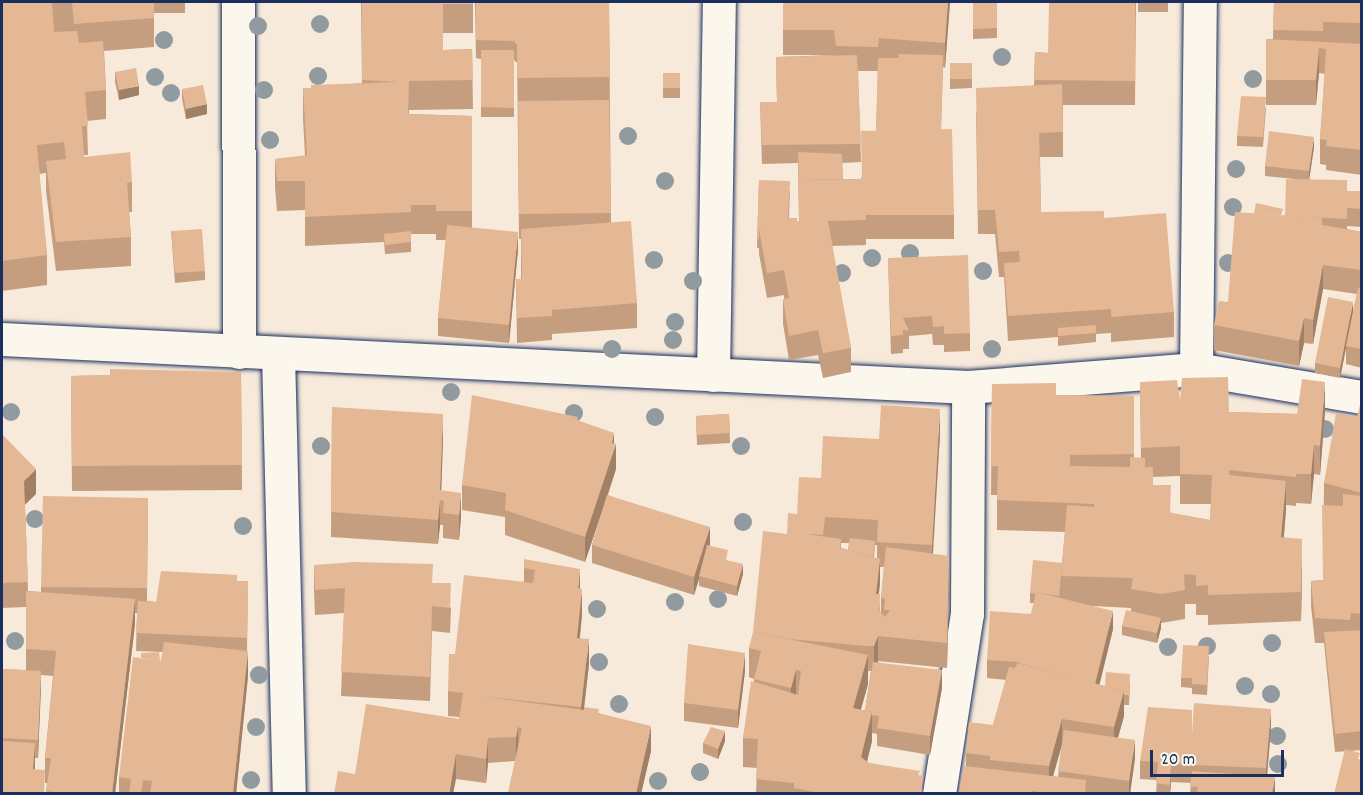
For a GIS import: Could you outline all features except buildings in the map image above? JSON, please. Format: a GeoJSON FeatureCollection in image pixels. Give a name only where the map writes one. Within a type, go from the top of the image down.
{"type":"FeatureCollection","features":[{"type":"Feature","properties":{"kind":"street"},"geometry":{"type":"LineString","coordinates":[[238,2],[239,352]]}},
{"type":"Feature","properties":{"kind":"street"},"geometry":{"type":"LineString","coordinates":[[713,375],[719,2]]}},
{"type":"Feature","properties":{"kind":"street"},"geometry":{"type":"LineString","coordinates":[[1196,369],[1200,2]]}},
{"type":"Feature","properties":{"kind":"street"},"geometry":{"type":"LineString","coordinates":[[2,339],[968,387],[1196,369],[1362,398]]}},
{"type":"Feature","properties":{"kind":"street"},"geometry":{"type":"LineString","coordinates":[[278,353],[289,794]]}},
{"type":"Feature","properties":{"kind":"street"},"geometry":{"type":"LineString","coordinates":[[939,794],[967,614],[968,387]]}}]}
